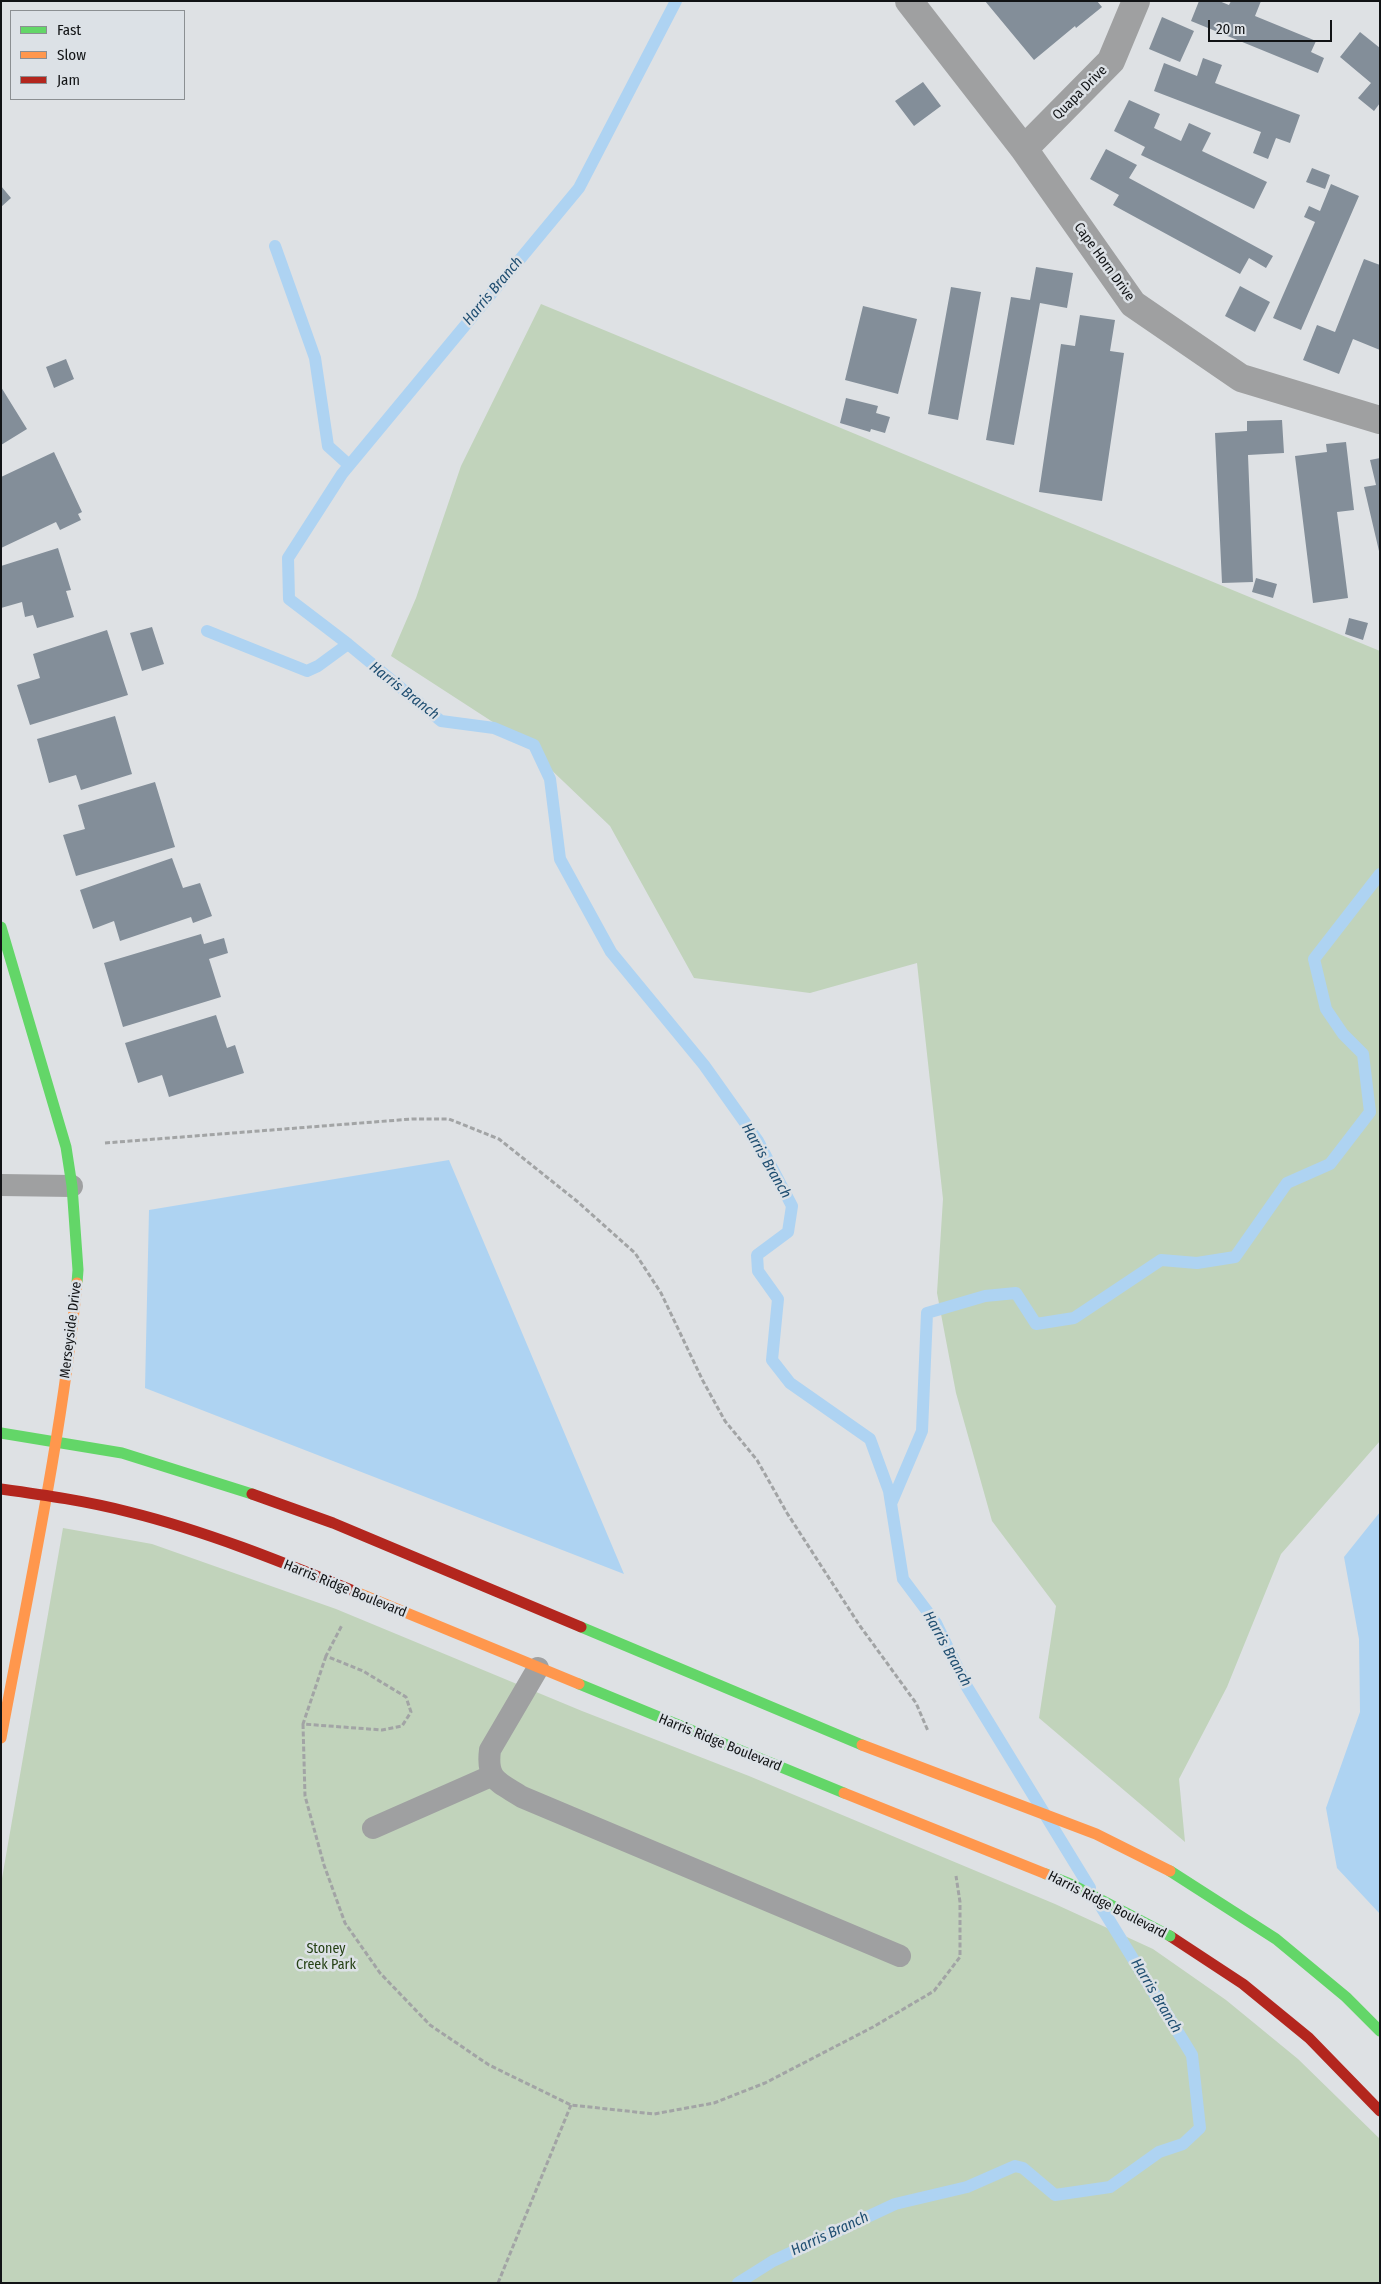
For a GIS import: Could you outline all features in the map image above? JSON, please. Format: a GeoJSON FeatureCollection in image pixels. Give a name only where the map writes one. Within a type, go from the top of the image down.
{"type":"FeatureCollection","features":[{"type":"Feature","properties":{"kind":"street","name":"Cape Horn Drive"},"geometry":{"type":"LineString","coordinates":[[908,1],[1024,149],[1133,304],[1241,378],[1380,420]]}},
{"type":"Feature","properties":{"kind":"street","name":"Quapa Drive"},"geometry":{"type":"LineString","coordinates":[[1024,149],[1111,61],[1136,1]]}},
{"type":"Feature","properties":{"kind":"street","name":"Merseyside Drive"},"geometry":{"type":"LineString","coordinates":[[1,927],[66,1147],[72,1186],[78,1270],[71,1344],[56,1440],[1,1738]]}},
{"type":"Feature","properties":{"kind":"street"},"geometry":{"type":"LineString","coordinates":[[1,1433],[56,1440],[160,1463],[333,1523],[862,1745],[1096,1834],[1170,1872],[1276,1939],[1346,1997],[1380,2031]]}},
{"type":"Feature","properties":{"kind":"street","name":"Harris Ridge Boulevard"},"geometry":{"type":"LineString","coordinates":[[1,1489],[46,1496],[146,1517],[235,1546],[322,1579],[1073,1885],[1170,1936],[1243,1984],[1308,2038],[1380,2111]]}},
{"type":"Feature","properties":{"kind":"lane"},"geometry":{"type":"LineString","coordinates":[[1,1185],[72,1186]]}},
{"type":"Feature","properties":{"kind":"lane"},"geometry":{"type":"LineString","coordinates":[[538,1668],[490,1750],[488,1765],[492,1776],[522,1797],[900,1956]]}},
{"type":"Feature","properties":{"kind":"lane"},"geometry":{"type":"LineString","coordinates":[[373,1828],[492,1776]]}},
{"type":"Feature","properties":{"kind":"path"},"geometry":{"type":"LineString","coordinates":[[326,1656],[363,1671],[406,1697],[411,1712],[402,1726],[382,1730],[303,1724],[326,1656],[344,1622]]}},
{"type":"Feature","properties":{"kind":"path"},"geometry":{"type":"LineString","coordinates":[[498,2283],[571,2105]]}},
{"type":"Feature","properties":{"kind":"green space"},"geometry":{"type":"Polygon","coordinates":[[[541,304],[1380,651],[1380,1441],[1281,1554],[1227,1687],[1179,1779],[1185,1842],[1039,1718],[1056,1606],[992,1521],[956,1393],[937,1293],[943,1199],[917,963],[810,993],[694,978],[610,826],[519,739],[391,656],[416,598],[461,466],[541,304]]]}},
{"type":"Feature","properties":{"kind":"green space","name":"Stoney Creek Park"},"geometry":{"type":"Polygon","coordinates":[[[63,1528],[152,1544],[336,1609],[582,1711],[749,1776],[1055,1904],[1153,1949],[1226,2000],[1298,2059],[1380,2139],[1380,2283],[1,2283],[1,1884],[63,1528]]]}},
{"type":"Feature","properties":{"kind":"water"},"geometry":{"type":"Polygon","coordinates":[[[449,1160],[624,1574],[145,1388],[149,1210],[449,1160]]]}},
{"type":"Feature","properties":{"kind":"water"},"geometry":{"type":"Polygon","coordinates":[[[1380,1512],[1380,1914],[1337,1868],[1326,1808],[1360,1712],[1359,1639],[1344,1557],[1380,1512]]]}},
{"type":"Feature","properties":{"kind":"building"},"geometry":{"type":"Polygon","coordinates":[[[985,1],[1097,1],[1102,7],[1076,28],[1075,26],[1034,60],[985,1]]]}},
{"type":"Feature","properties":{"kind":"building"},"geometry":{"type":"Polygon","coordinates":[[[1199,1],[1219,1],[1229,5],[1231,1],[1261,1],[1255,16],[1316,41],[1311,52],[1324,58],[1318,73],[1191,21],[1199,1]]]}},
{"type":"Feature","properties":{"kind":"building"},"geometry":{"type":"Polygon","coordinates":[[[1162,17],[1194,31],[1180,62],[1149,49],[1162,17]]]}},
{"type":"Feature","properties":{"kind":"building"},"geometry":{"type":"Polygon","coordinates":[[[1360,32],[1380,48],[1380,103],[1374,111],[1358,98],[1371,83],[1340,57],[1360,32]]]}},
{"type":"Feature","properties":{"kind":"building"},"geometry":{"type":"Polygon","coordinates":[[[1203,58],[1222,65],[1215,83],[1300,115],[1290,143],[1276,138],[1268,159],[1253,153],[1261,132],[1154,91],[1164,63],[1197,76],[1203,58]]]}},
{"type":"Feature","properties":{"kind":"building"},"geometry":{"type":"Polygon","coordinates":[[[923,82],[941,106],[914,126],[895,101],[923,82]]]}},
{"type":"Feature","properties":{"kind":"building"},"geometry":{"type":"Polygon","coordinates":[[[1129,100],[1160,114],[1154,128],[1181,141],[1189,123],[1211,133],[1202,151],[1267,182],[1254,209],[1141,155],[1145,147],[1114,131],[1129,100]]]}},
{"type":"Feature","properties":{"kind":"building"},"geometry":{"type":"Polygon","coordinates":[[[1106,149],[1137,165],[1129,178],[1273,256],[1266,268],[1249,258],[1240,274],[1113,205],[1119,195],[1090,179],[1106,149]]]}},
{"type":"Feature","properties":{"kind":"building"},"geometry":{"type":"Polygon","coordinates":[[[1312,168],[1330,175],[1325,189],[1306,182],[1312,168]]]}},
{"type":"Feature","properties":{"kind":"building"},"geometry":{"type":"Polygon","coordinates":[[[1331,184],[1359,196],[1301,330],[1273,318],[1315,222],[1304,217],[1309,206],[1320,211],[1331,184]]]}},
{"type":"Feature","properties":{"kind":"building"},"geometry":{"type":"Polygon","coordinates":[[[1,186],[11,198],[1,207],[1,186]]]}},
{"type":"Feature","properties":{"kind":"building"},"geometry":{"type":"Polygon","coordinates":[[[1364,259],[1380,265],[1380,350],[1353,339],[1339,374],[1303,360],[1317,325],[1335,332],[1364,259]]]}},
{"type":"Feature","properties":{"kind":"building"},"geometry":{"type":"Polygon","coordinates":[[[1036,267],[1073,273],[1067,308],[1040,303],[1014,445],[986,440],[1011,297],[1030,300],[1036,267]]]}},
{"type":"Feature","properties":{"kind":"building"},"geometry":{"type":"Polygon","coordinates":[[[1240,286],[1270,302],[1255,332],[1225,316],[1240,286]]]}},
{"type":"Feature","properties":{"kind":"building"},"geometry":{"type":"Polygon","coordinates":[[[951,287],[981,292],[958,420],[928,414],[951,287]]]}},
{"type":"Feature","properties":{"kind":"building"},"geometry":{"type":"Polygon","coordinates":[[[863,306],[917,319],[898,394],[845,380],[863,306]]]}},
{"type":"Feature","properties":{"kind":"building"},"geometry":{"type":"Polygon","coordinates":[[[1080,315],[1115,320],[1110,351],[1124,353],[1102,501],[1039,492],[1061,344],[1075,346],[1080,315]]]}},
{"type":"Feature","properties":{"kind":"building"},"geometry":{"type":"Polygon","coordinates":[[[66,359],[74,379],[54,388],[46,367],[66,359]]]}},
{"type":"Feature","properties":{"kind":"building"},"geometry":{"type":"Polygon","coordinates":[[[1,387],[27,429],[1,445],[1,387]]]}},
{"type":"Feature","properties":{"kind":"building"},"geometry":{"type":"Polygon","coordinates":[[[846,398],[878,406],[876,413],[890,417],[885,433],[871,429],[870,432],[840,423],[846,398]]]}},
{"type":"Feature","properties":{"kind":"building"},"geometry":{"type":"Polygon","coordinates":[[[1282,420],[1284,453],[1248,455],[1253,582],[1222,583],[1215,433],[1247,431],[1247,421],[1282,420]]]}},
{"type":"Feature","properties":{"kind":"building"},"geometry":{"type":"Polygon","coordinates":[[[1346,442],[1354,510],[1337,512],[1348,598],[1313,603],[1295,456],[1327,452],[1326,444],[1346,442]]]}},
{"type":"Feature","properties":{"kind":"building"},"geometry":{"type":"Polygon","coordinates":[[[54,452],[82,512],[78,514],[81,520],[60,530],[56,522],[1,548],[1,477],[54,452]]]}},
{"type":"Feature","properties":{"kind":"building"},"geometry":{"type":"Polygon","coordinates":[[[1380,458],[1379,551],[1364,487],[1376,485],[1370,460],[1380,458]]]}},
{"type":"Feature","properties":{"kind":"building"},"geometry":{"type":"Polygon","coordinates":[[[58,548],[71,590],[66,591],[74,617],[37,628],[33,615],[25,617],[22,602],[1,608],[1,566],[58,548]]]}},
{"type":"Feature","properties":{"kind":"building"},"geometry":{"type":"Polygon","coordinates":[[[1256,578],[1277,584],[1273,598],[1252,592],[1256,578]]]}},
{"type":"Feature","properties":{"kind":"building"},"geometry":{"type":"Polygon","coordinates":[[[1349,618],[1368,623],[1363,640],[1345,634],[1349,618]]]}},
{"type":"Feature","properties":{"kind":"building"},"geometry":{"type":"Polygon","coordinates":[[[152,627],[164,664],[142,671],[130,633],[152,627]]]}},
{"type":"Feature","properties":{"kind":"building"},"geometry":{"type":"Polygon","coordinates":[[[107,630],[128,695],[30,725],[17,685],[40,678],[33,654],[107,630]]]}},
{"type":"Feature","properties":{"kind":"building"},"geometry":{"type":"Polygon","coordinates":[[[115,716],[132,774],[81,790],[76,775],[49,783],[37,739],[115,716]]]}},
{"type":"Feature","properties":{"kind":"building"},"geometry":{"type":"Polygon","coordinates":[[[155,782],[175,847],[76,876],[63,835],[85,829],[78,805],[155,782]]]}},
{"type":"Feature","properties":{"kind":"building"},"geometry":{"type":"Polygon","coordinates":[[[172,858],[183,888],[200,883],[212,916],[193,923],[191,917],[120,941],[114,921],[93,929],[80,890],[172,858]]]}},
{"type":"Feature","properties":{"kind":"building"},"geometry":{"type":"Polygon","coordinates":[[[201,934],[204,944],[224,938],[228,953],[209,959],[221,997],[123,1027],[104,963],[201,934]]]}},
{"type":"Feature","properties":{"kind":"building"},"geometry":{"type":"Polygon","coordinates":[[[216,1015],[227,1048],[235,1045],[244,1073],[169,1097],[162,1075],[138,1083],[125,1043],[216,1015]]]}},
{"type":"Feature","properties":{"kind":"waterway","name":"Harris Branch"},"geometry":{"type":"LineString","coordinates":[[676,1],[579,188],[342,474],[288,558],[289,599],[348,644],[441,721],[494,728],[534,745],[550,779],[560,859],[611,952],[704,1065],[758,1141],[792,1206],[788,1232],[757,1255],[758,1271],[778,1299],[772,1360],[790,1383],[870,1439],[889,1491],[903,1579],[936,1623],[967,1687],[1090,1888]]}},
{"type":"Feature","properties":{"kind":"waterway"},"geometry":{"type":"LineString","coordinates":[[275,246],[315,358],[328,446],[349,465]]}},
{"type":"Feature","properties":{"kind":"waterway"},"geometry":{"type":"LineString","coordinates":[[207,631],[307,671],[318,666],[348,644]]}},
{"type":"Feature","properties":{"kind":"waterway"},"geometry":{"type":"LineString","coordinates":[[891,1504],[922,1431],[927,1313],[985,1296],[1016,1293],[1036,1324],[1074,1318],[1161,1260],[1197,1263],[1235,1257],[1287,1183],[1330,1164],[1370,1112],[1363,1054],[1343,1034],[1326,1009],[1314,959],[1380,874]]}},
{"type":"Feature","properties":{"kind":"waterway","name":"Harris Branch"},"geometry":{"type":"LineString","coordinates":[[738,2283],[773,2261],[895,2204],[967,2187],[1015,2166],[1023,2168],[1055,2195],[1110,2187],[1159,2152],[1183,2144],[1200,2128],[1192,2055],[1100,1905]]}},
{"type":"Feature","properties":{"kind":"traffic: fast"},"geometry":{"type":"LineString","coordinates":[[1,927],[66,1147],[72,1186],[78,1270],[77,1283]]}},
{"type":"Feature","properties":{"kind":"traffic: fast"},"geometry":{"type":"LineString","coordinates":[[1,1433],[122,1453],[252,1494]]}},
{"type":"Feature","properties":{"kind":"traffic: fast"},"geometry":{"type":"LineString","coordinates":[[581,1627],[862,1745]]}},
{"type":"Feature","properties":{"kind":"traffic: fast"},"geometry":{"type":"LineString","coordinates":[[579,1684],[844,1793]]}},
{"type":"Feature","properties":{"kind":"traffic: fast"},"geometry":{"type":"LineString","coordinates":[[1170,1871],[1276,1939],[1346,1997],[1380,2031]]}},
{"type":"Feature","properties":{"kind":"traffic: fast"},"geometry":{"type":"LineString","coordinates":[[1046,1874],[1073,1885],[1170,1936]]}},
{"type":"Feature","properties":{"kind":"traffic: slow"},"geometry":{"type":"LineString","coordinates":[[1,1738],[54,1454],[71,1340],[77,1283]]}},
{"type":"Feature","properties":{"kind":"traffic: slow"},"geometry":{"type":"LineString","coordinates":[[356,1592],[579,1684]]}},
{"type":"Feature","properties":{"kind":"traffic: slow"},"geometry":{"type":"LineString","coordinates":[[862,1745],[1096,1834],[1170,1871]]}},
{"type":"Feature","properties":{"kind":"traffic: slow"},"geometry":{"type":"LineString","coordinates":[[844,1793],[1046,1874]]}},
{"type":"Feature","properties":{"kind":"traffic: jam"},"geometry":{"type":"LineString","coordinates":[[1,1489],[81,1501],[187,1528],[356,1592]]}},
{"type":"Feature","properties":{"kind":"traffic: jam"},"geometry":{"type":"LineString","coordinates":[[252,1494],[333,1523],[581,1627]]}},
{"type":"Feature","properties":{"kind":"traffic: jam"},"geometry":{"type":"LineString","coordinates":[[1170,1936],[1243,1984],[1309,2038],[1380,2111]]}}]}
